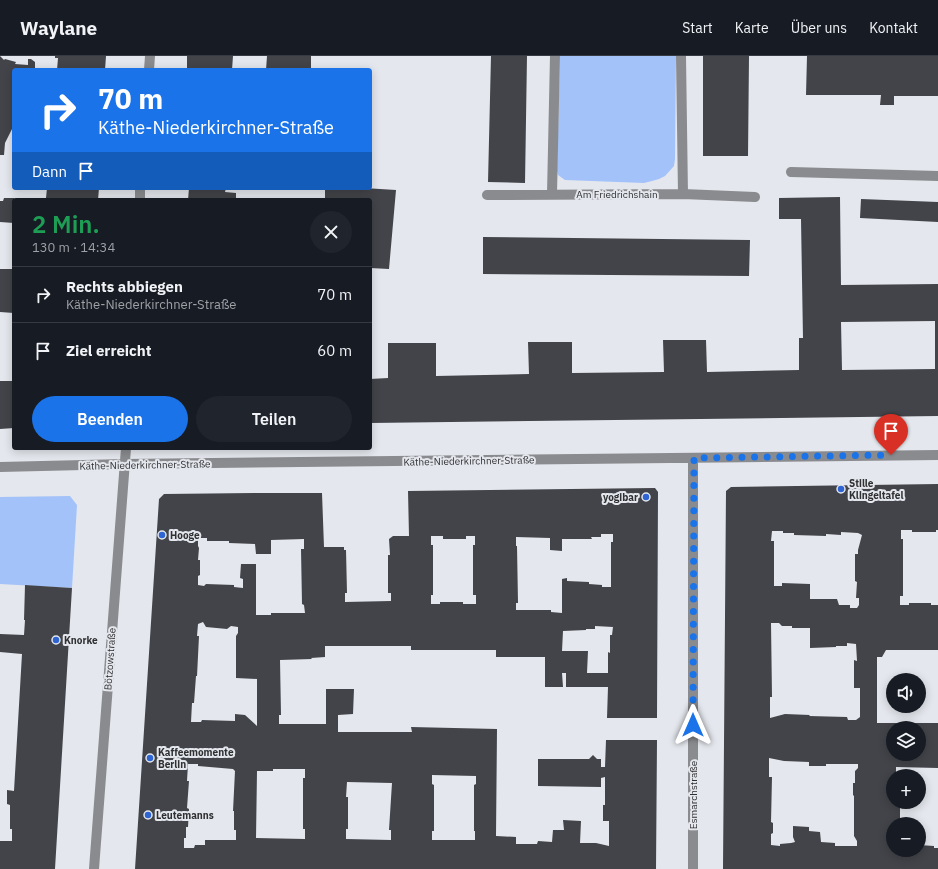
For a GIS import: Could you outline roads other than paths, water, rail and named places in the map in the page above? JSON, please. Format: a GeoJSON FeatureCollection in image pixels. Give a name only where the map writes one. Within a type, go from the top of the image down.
{"type":"FeatureCollection","features":[{"type":"Feature","properties":{"kind":"street"},"geometry":{"type":"LineString","coordinates":[[149,68],[150,56]]}},
{"type":"Feature","properties":{"kind":"street"},"geometry":{"type":"LineString","coordinates":[[552,194],[555,56]]}},
{"type":"Feature","properties":{"kind":"street"},"geometry":{"type":"LineString","coordinates":[[681,56],[683,194]]}},
{"type":"Feature","properties":{"kind":"street"},"geometry":{"type":"LineString","coordinates":[[791,172],[938,176]]}},
{"type":"Feature","properties":{"kind":"street","name":"Am Friedrichshain"},"geometry":{"type":"LineString","coordinates":[[487,195],[683,194],[754,197]]}},
{"type":"Feature","properties":{"kind":"street","name":"Bötzowstraße"},"geometry":{"type":"LineString","coordinates":[[94,869],[126,450]]}},
{"type":"Feature","properties":{"kind":"street","name":"Käthe-Niederkirchner-Straße"},"geometry":{"type":"LineString","coordinates":[[0,467],[125,464],[938,455]]}},
{"type":"Feature","properties":{"kind":"street","name":"Esmarchstraße"},"geometry":{"type":"LineString","coordinates":[[693,869],[694,458]]}},
{"type":"Feature","properties":{"kind":"place","name":"Stille Klingeltafel"},"geometry":{"type":"Point","coordinates":[841,489]}},
{"type":"Feature","properties":{"kind":"place","name":"yogibar"},"geometry":{"type":"Point","coordinates":[646,497]}},
{"type":"Feature","properties":{"kind":"place","name":"Hooge"},"geometry":{"type":"Point","coordinates":[162,535]}},
{"type":"Feature","properties":{"kind":"place","name":"Knorke"},"geometry":{"type":"Point","coordinates":[56,640]}},
{"type":"Feature","properties":{"kind":"place","name":"Kaffeemomente Berlin"},"geometry":{"type":"Point","coordinates":[150,758]}},
{"type":"Feature","properties":{"kind":"place","name":"Leutemanns"},"geometry":{"type":"Point","coordinates":[148,815]}}]}
